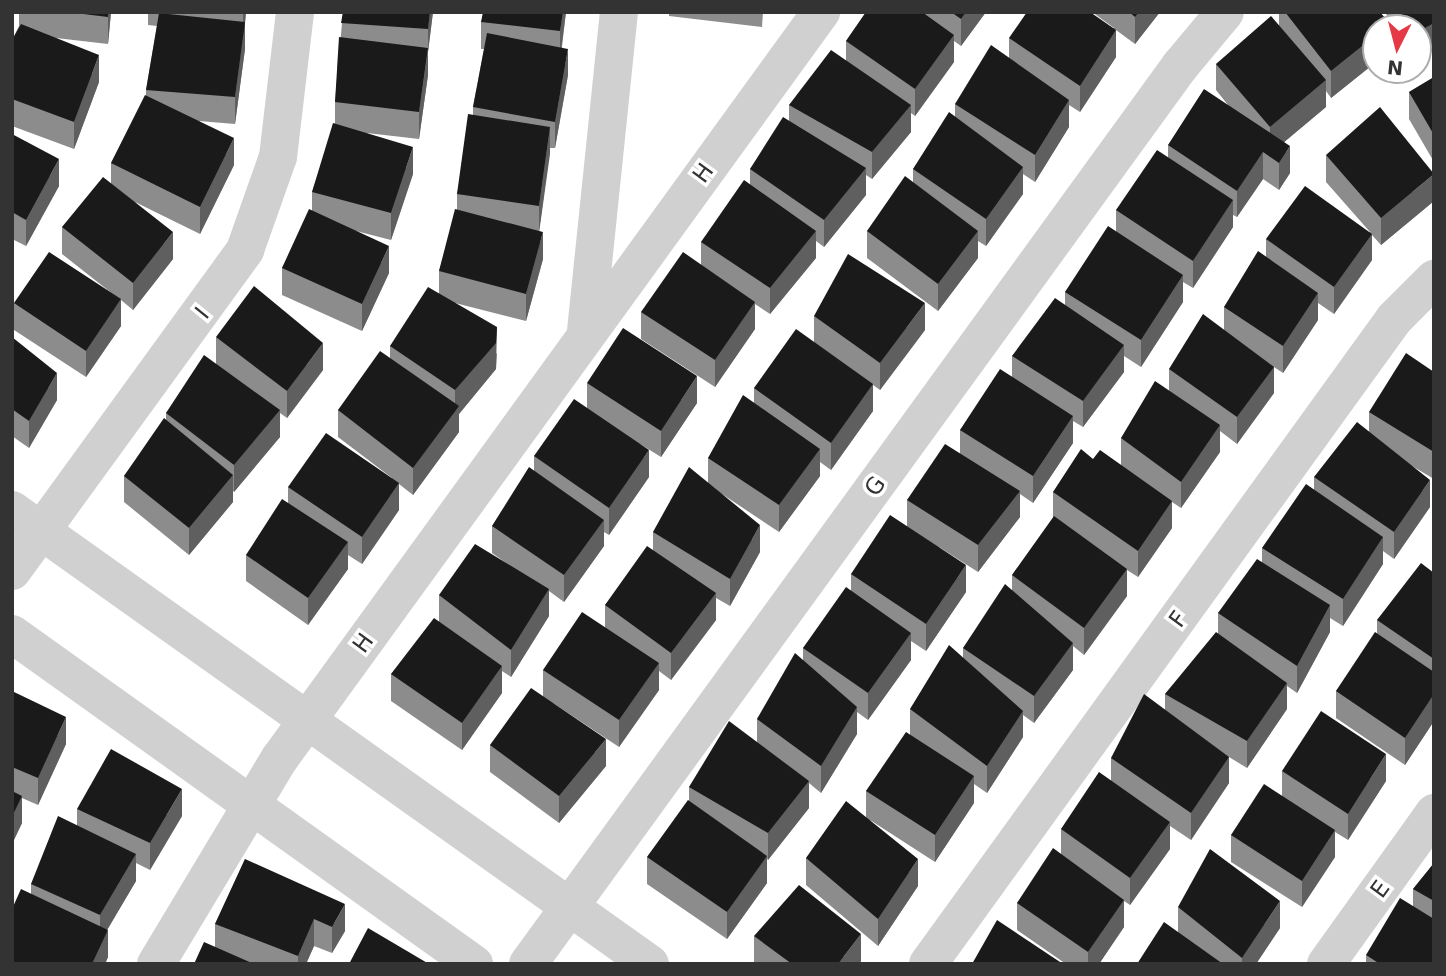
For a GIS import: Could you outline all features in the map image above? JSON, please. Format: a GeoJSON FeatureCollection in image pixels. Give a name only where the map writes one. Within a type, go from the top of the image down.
{"type":"FeatureCollection","features":[{"type":"Feature","properties":{"kind":"street","name":"I"},"geometry":{"type":"LineString","coordinates":[[12,571],[26,518],[245,250],[278,158],[295,12]]}},
{"type":"Feature","properties":{"kind":"street","name":"H"},"geometry":{"type":"LineString","coordinates":[[586,333],[619,12]]}},
{"type":"Feature","properties":{"kind":"street","name":"H"},"geometry":{"type":"LineString","coordinates":[[156,964],[250,802],[586,333],[821,12]]}},
{"type":"Feature","properties":{"kind":"street","name":"G"},"geometry":{"type":"LineString","coordinates":[[528,964],[1180,66],[1225,12]]}},
{"type":"Feature","properties":{"kind":"street","name":"F"},"geometry":{"type":"LineString","coordinates":[[928,964],[1394,319],[1434,279]]}},
{"type":"Feature","properties":{"kind":"street"},"geometry":{"type":"LineString","coordinates":[[26,518],[310,717],[650,964]]}},
{"type":"Feature","properties":{"kind":"street"},"geometry":{"type":"LineString","coordinates":[[12,634],[474,964]]}},
{"type":"Feature","properties":{"kind":"street","name":"E"},"geometry":{"type":"LineString","coordinates":[[1326,964],[1434,813]]}},
{"type":"Feature","properties":{"kind":"building"},"geometry":{"type":"Polygon","coordinates":[[[67,12],[108,12],[108,17],[67,12]]]}},
{"type":"Feature","properties":{"kind":"building"},"geometry":{"type":"Polygon","coordinates":[[[343,12],[430,12],[428,29],[341,23],[343,12]]]}},
{"type":"Feature","properties":{"kind":"building"},"geometry":{"type":"Polygon","coordinates":[[[483,12],[563,12],[560,31],[481,22],[483,12]]]}},
{"type":"Feature","properties":{"kind":"building"},"geometry":{"type":"Polygon","coordinates":[[[866,12],[922,12],[954,35],[915,89],[846,41],[866,12]]]}},
{"type":"Feature","properties":{"kind":"building"},"geometry":{"type":"Polygon","coordinates":[[[951,12],[966,12],[961,19],[951,12]]]}},
{"type":"Feature","properties":{"kind":"building"},"geometry":{"type":"Polygon","coordinates":[[[1027,12],[1090,12],[1116,30],[1080,86],[1009,38],[1027,12]]]}},
{"type":"Feature","properties":{"kind":"building"},"geometry":{"type":"Polygon","coordinates":[[[1285,12],[1380,12],[1382,14],[1362,14],[1362,46],[1331,71],[1285,12]]]}},
{"type":"Feature","properties":{"kind":"building"},"geometry":{"type":"Polygon","coordinates":[[[1400,12],[1434,12],[1434,23],[1432,24],[1432,14],[1400,12]]]}},
{"type":"Feature","properties":{"kind":"building"},"geometry":{"type":"Polygon","coordinates":[[[159,13],[245,22],[235,97],[146,90],[159,13]]]}},
{"type":"Feature","properties":{"kind":"building"},"geometry":{"type":"Polygon","coordinates":[[[1271,16],[1326,80],[1270,127],[1216,64],[1271,16]]]}},
{"type":"Feature","properties":{"kind":"building"},"geometry":{"type":"Polygon","coordinates":[[[21,24],[99,55],[74,122],[12,99],[12,40],[21,24]]]}},
{"type":"Feature","properties":{"kind":"building"},"geometry":{"type":"Polygon","coordinates":[[[487,33],[568,49],[555,122],[473,107],[487,33]]]}},
{"type":"Feature","properties":{"kind":"building"},"geometry":{"type":"Polygon","coordinates":[[[339,37],[428,48],[419,112],[335,102],[339,37]]]}},
{"type":"Feature","properties":{"kind":"building"},"geometry":{"type":"Polygon","coordinates":[[[991,45],[1069,100],[1035,155],[955,104],[991,45]]]}},
{"type":"Feature","properties":{"kind":"building"},"geometry":{"type":"Polygon","coordinates":[[[831,50],[911,105],[872,152],[789,105],[831,50]]]}},
{"type":"Feature","properties":{"kind":"building"},"geometry":{"type":"Polygon","coordinates":[[[1434,77],[1434,135],[1409,92],[1422,84],[1432,84],[1434,77]]]}},
{"type":"Feature","properties":{"kind":"building"},"geometry":{"type":"Polygon","coordinates":[[[1204,89],[1290,146],[1279,163],[1263,152],[1237,191],[1168,145],[1204,89]]]}},
{"type":"Feature","properties":{"kind":"building"},"geometry":{"type":"Polygon","coordinates":[[[145,95],[234,138],[200,207],[111,163],[145,95]]]}},
{"type":"Feature","properties":{"kind":"building"},"geometry":{"type":"Polygon","coordinates":[[[1380,107],[1434,174],[1381,218],[1326,155],[1380,107]]]}},
{"type":"Feature","properties":{"kind":"building"},"geometry":{"type":"Polygon","coordinates":[[[949,112],[1023,167],[986,219],[913,169],[949,112]]]}},
{"type":"Feature","properties":{"kind":"building"},"geometry":{"type":"Polygon","coordinates":[[[468,114],[550,127],[539,206],[457,194],[468,114]]]}},
{"type":"Feature","properties":{"kind":"building"},"geometry":{"type":"Polygon","coordinates":[[[783,117],[866,168],[824,220],[750,169],[783,117]]]}},
{"type":"Feature","properties":{"kind":"building"},"geometry":{"type":"Polygon","coordinates":[[[333,123],[413,147],[391,213],[312,192],[333,123]]]}},
{"type":"Feature","properties":{"kind":"building"},"geometry":{"type":"Polygon","coordinates":[[[12,134],[59,159],[26,220],[12,212],[12,134]]]}},
{"type":"Feature","properties":{"kind":"building"},"geometry":{"type":"Polygon","coordinates":[[[1157,150],[1233,200],[1193,261],[1116,210],[1157,150]]]}},
{"type":"Feature","properties":{"kind":"building"},"geometry":{"type":"Polygon","coordinates":[[[905,176],[978,231],[938,284],[867,231],[905,176]]]}},
{"type":"Feature","properties":{"kind":"building"},"geometry":{"type":"Polygon","coordinates":[[[103,177],[173,232],[133,283],[62,227],[103,177]]]}},
{"type":"Feature","properties":{"kind":"building"},"geometry":{"type":"Polygon","coordinates":[[[744,180],[816,231],[770,288],[701,242],[744,180]]]}},
{"type":"Feature","properties":{"kind":"building"},"geometry":{"type":"Polygon","coordinates":[[[1305,186],[1372,234],[1334,287],[1266,239],[1305,186]]]}},
{"type":"Feature","properties":{"kind":"building"},"geometry":{"type":"Polygon","coordinates":[[[309,209],[389,246],[362,304],[282,268],[309,209]]]}},
{"type":"Feature","properties":{"kind":"building"},"geometry":{"type":"Polygon","coordinates":[[[455,209],[543,232],[526,294],[439,271],[455,209]]]}},
{"type":"Feature","properties":{"kind":"building"},"geometry":{"type":"Polygon","coordinates":[[[1108,226],[1183,275],[1141,340],[1065,292],[1108,226]]]}},
{"type":"Feature","properties":{"kind":"building"},"geometry":{"type":"Polygon","coordinates":[[[1258,251],[1318,293],[1283,346],[1224,307],[1258,251]]]}},
{"type":"Feature","properties":{"kind":"building"},"geometry":{"type":"Polygon","coordinates":[[[49,252],[121,299],[86,351],[14,303],[49,252]]]}},
{"type":"Feature","properties":{"kind":"building"},"geometry":{"type":"Polygon","coordinates":[[[683,252],[755,302],[715,360],[641,312],[683,252]]]}},
{"type":"Feature","properties":{"kind":"building"},"geometry":{"type":"Polygon","coordinates":[[[848,254],[925,303],[880,363],[814,316],[848,254]]]}},
{"type":"Feature","properties":{"kind":"building"},"geometry":{"type":"Polygon","coordinates":[[[254,286],[323,343],[287,391],[216,337],[254,286]]]}},
{"type":"Feature","properties":{"kind":"building"},"geometry":{"type":"Polygon","coordinates":[[[428,287],[497,327],[496,343],[455,390],[390,346],[428,287]]]}},
{"type":"Feature","properties":{"kind":"building"},"geometry":{"type":"Polygon","coordinates":[[[1055,298],[1124,345],[1083,401],[1012,356],[1055,298]]]}},
{"type":"Feature","properties":{"kind":"building"},"geometry":{"type":"Polygon","coordinates":[[[1203,314],[1274,367],[1237,417],[1169,369],[1203,314]]]}},
{"type":"Feature","properties":{"kind":"building"},"geometry":{"type":"Polygon","coordinates":[[[623,328],[697,376],[661,431],[587,383],[623,328]]]}},
{"type":"Feature","properties":{"kind":"building"},"geometry":{"type":"Polygon","coordinates":[[[796,329],[873,384],[831,443],[754,388],[796,329]]]}},
{"type":"Feature","properties":{"kind":"building"},"geometry":{"type":"Polygon","coordinates":[[[12,337],[57,373],[29,421],[12,409],[12,337]]]}},
{"type":"Feature","properties":{"kind":"building"},"geometry":{"type":"Polygon","coordinates":[[[380,351],[459,406],[413,468],[338,410],[380,351]]]}},
{"type":"Feature","properties":{"kind":"building"},"geometry":{"type":"Polygon","coordinates":[[[1406,353],[1434,372],[1434,452],[1369,412],[1406,353]]]}},
{"type":"Feature","properties":{"kind":"building"},"geometry":{"type":"Polygon","coordinates":[[[204,355],[280,410],[234,465],[166,413],[204,355]]]}},
{"type":"Feature","properties":{"kind":"building"},"geometry":{"type":"Polygon","coordinates":[[[1000,369],[1073,416],[1033,476],[960,430],[1000,369]]]}},
{"type":"Feature","properties":{"kind":"building"},"geometry":{"type":"Polygon","coordinates":[[[1155,381],[1220,425],[1181,482],[1121,438],[1155,381]]]}},
{"type":"Feature","properties":{"kind":"building"},"geometry":{"type":"Polygon","coordinates":[[[743,395],[820,449],[779,505],[708,458],[743,395]]]}},
{"type":"Feature","properties":{"kind":"building"},"geometry":{"type":"Polygon","coordinates":[[[574,399],[649,450],[609,508],[534,456],[574,399]]]}},
{"type":"Feature","properties":{"kind":"building"},"geometry":{"type":"Polygon","coordinates":[[[164,418],[233,475],[189,528],[124,476],[164,418]]]}},
{"type":"Feature","properties":{"kind":"building"},"geometry":{"type":"Polygon","coordinates":[[[1357,422],[1430,480],[1394,532],[1314,477],[1357,422]]]}},
{"type":"Feature","properties":{"kind":"building"},"geometry":{"type":"Polygon","coordinates":[[[326,433],[399,483],[362,537],[288,487],[326,433]]]}},
{"type":"Feature","properties":{"kind":"building"},"geometry":{"type":"Polygon","coordinates":[[[945,444],[1020,491],[978,545],[907,500],[945,444]]]}},
{"type":"Feature","properties":{"kind":"building"},"geometry":{"type":"Polygon","coordinates":[[[1081,449],[1093,459],[1100,450],[1172,501],[1138,551],[1053,492],[1081,449]]]}},
{"type":"Feature","properties":{"kind":"building"},"geometry":{"type":"Polygon","coordinates":[[[529,467],[604,520],[564,575],[492,526],[529,467]]]}},
{"type":"Feature","properties":{"kind":"building"},"geometry":{"type":"Polygon","coordinates":[[[689,467],[760,525],[730,579],[653,532],[689,467]]]}},
{"type":"Feature","properties":{"kind":"building"},"geometry":{"type":"Polygon","coordinates":[[[1306,484],[1383,537],[1343,599],[1262,548],[1306,484]]]}},
{"type":"Feature","properties":{"kind":"building"},"geometry":{"type":"Polygon","coordinates":[[[282,499],[348,542],[308,598],[246,555],[282,499]]]}},
{"type":"Feature","properties":{"kind":"building"},"geometry":{"type":"Polygon","coordinates":[[[890,515],[966,565],[926,624],[851,574],[890,515]]]}},
{"type":"Feature","properties":{"kind":"building"},"geometry":{"type":"Polygon","coordinates":[[[1054,516],[1127,569],[1084,628],[1012,575],[1054,516]]]}},
{"type":"Feature","properties":{"kind":"building"},"geometry":{"type":"Polygon","coordinates":[[[475,544],[549,589],[511,650],[439,595],[475,544]]]}},
{"type":"Feature","properties":{"kind":"building"},"geometry":{"type":"Polygon","coordinates":[[[647,546],[716,593],[671,653],[605,605],[647,546]]]}},
{"type":"Feature","properties":{"kind":"building"},"geometry":{"type":"Polygon","coordinates":[[[1257,559],[1330,605],[1297,666],[1218,613],[1257,559]]]}},
{"type":"Feature","properties":{"kind":"building"},"geometry":{"type":"Polygon","coordinates":[[[1421,563],[1434,573],[1434,659],[1377,620],[1421,563]]]}},
{"type":"Feature","properties":{"kind":"building"},"geometry":{"type":"Polygon","coordinates":[[[1005,584],[1073,643],[1034,696],[963,648],[1005,584]]]}},
{"type":"Feature","properties":{"kind":"building"},"geometry":{"type":"Polygon","coordinates":[[[846,587],[911,633],[868,693],[803,648],[846,587]]]}},
{"type":"Feature","properties":{"kind":"building"},"geometry":{"type":"Polygon","coordinates":[[[582,612],[659,663],[619,720],[543,670],[582,612]]]}},
{"type":"Feature","properties":{"kind":"building"},"geometry":{"type":"Polygon","coordinates":[[[434,618],[502,666],[462,723],[391,674],[434,618]]]}},
{"type":"Feature","properties":{"kind":"building"},"geometry":{"type":"Polygon","coordinates":[[[1216,632],[1287,683],[1247,741],[1165,694],[1216,632]]]}},
{"type":"Feature","properties":{"kind":"building"},"geometry":{"type":"Polygon","coordinates":[[[1375,632],[1434,672],[1434,694],[1405,738],[1336,691],[1375,632]]]}},
{"type":"Feature","properties":{"kind":"building"},"geometry":{"type":"Polygon","coordinates":[[[949,645],[1023,711],[987,766],[910,709],[949,645]]]}},
{"type":"Feature","properties":{"kind":"building"},"geometry":{"type":"Polygon","coordinates":[[[795,653],[857,707],[821,766],[757,719],[795,653]]]}},
{"type":"Feature","properties":{"kind":"building"},"geometry":{"type":"Polygon","coordinates":[[[531,688],[606,739],[559,796],[490,745],[531,688]]]}},
{"type":"Feature","properties":{"kind":"building"},"geometry":{"type":"Polygon","coordinates":[[[12,691],[66,717],[38,778],[12,767],[12,691]]]}},
{"type":"Feature","properties":{"kind":"building"},"geometry":{"type":"Polygon","coordinates":[[[1144,694],[1229,757],[1191,813],[1111,758],[1144,694]]]}},
{"type":"Feature","properties":{"kind":"building"},"geometry":{"type":"Polygon","coordinates":[[[1321,711],[1386,754],[1348,814],[1282,771],[1321,711]]]}},
{"type":"Feature","properties":{"kind":"building"},"geometry":{"type":"Polygon","coordinates":[[[729,721],[809,781],[768,833],[689,787],[729,721]]]}},
{"type":"Feature","properties":{"kind":"building"},"geometry":{"type":"Polygon","coordinates":[[[906,732],[974,776],[935,835],[866,791],[906,732]]]}},
{"type":"Feature","properties":{"kind":"building"},"geometry":{"type":"Polygon","coordinates":[[[111,749],[182,789],[150,843],[77,809],[111,749]]]}},
{"type":"Feature","properties":{"kind":"building"},"geometry":{"type":"Polygon","coordinates":[[[1099,772],[1170,822],[1130,878],[1061,829],[1099,772]]]}},
{"type":"Feature","properties":{"kind":"building"},"geometry":{"type":"Polygon","coordinates":[[[1264,784],[1335,830],[1302,881],[1231,835],[1264,784]]]}},
{"type":"Feature","properties":{"kind":"building"},"geometry":{"type":"Polygon","coordinates":[[[12,791],[22,796],[12,817],[12,791]]]}},
{"type":"Feature","properties":{"kind":"building"},"geometry":{"type":"Polygon","coordinates":[[[688,800],[767,856],[727,912],[647,857],[688,800]]]}},
{"type":"Feature","properties":{"kind":"building"},"geometry":{"type":"Polygon","coordinates":[[[846,801],[918,859],[878,919],[806,858],[846,801]]]}},
{"type":"Feature","properties":{"kind":"building"},"geometry":{"type":"Polygon","coordinates":[[[58,816],[136,854],[100,915],[31,884],[58,816]]]}},
{"type":"Feature","properties":{"kind":"building"},"geometry":{"type":"Polygon","coordinates":[[[1053,848],[1124,900],[1088,952],[1017,903],[1053,848]]]}},
{"type":"Feature","properties":{"kind":"building"},"geometry":{"type":"Polygon","coordinates":[[[1210,849],[1280,901],[1242,958],[1178,907],[1210,849]]]}},
{"type":"Feature","properties":{"kind":"building"},"geometry":{"type":"Polygon","coordinates":[[[245,859],[345,904],[332,927],[314,919],[298,956],[215,924],[245,859]]]}},
{"type":"Feature","properties":{"kind":"building"},"geometry":{"type":"Polygon","coordinates":[[[1434,863],[1434,901],[1413,889],[1434,863]]]}},
{"type":"Feature","properties":{"kind":"building"},"geometry":{"type":"Polygon","coordinates":[[[799,885],[861,934],[838,964],[792,964],[754,936],[799,885]]]}},
{"type":"Feature","properties":{"kind":"building"},"geometry":{"type":"Polygon","coordinates":[[[21,889],[108,930],[92,964],[12,964],[12,909],[21,889]]]}},
{"type":"Feature","properties":{"kind":"building"},"geometry":{"type":"Polygon","coordinates":[[[1400,898],[1434,919],[1434,964],[1380,964],[1366,955],[1400,898]]]}},
{"type":"Feature","properties":{"kind":"building"},"geometry":{"type":"Polygon","coordinates":[[[997,920],[1063,964],[972,964],[997,920]]]}},
{"type":"Feature","properties":{"kind":"building"},"geometry":{"type":"Polygon","coordinates":[[[1164,922],[1223,964],[1137,964],[1164,922]]]}},
{"type":"Feature","properties":{"kind":"building"},"geometry":{"type":"Polygon","coordinates":[[[368,928],[429,964],[349,964],[368,928]]]}},
{"type":"Feature","properties":{"kind":"building"},"geometry":{"type":"Polygon","coordinates":[[[204,942],[254,964],[194,964],[204,942]]]}}]}
